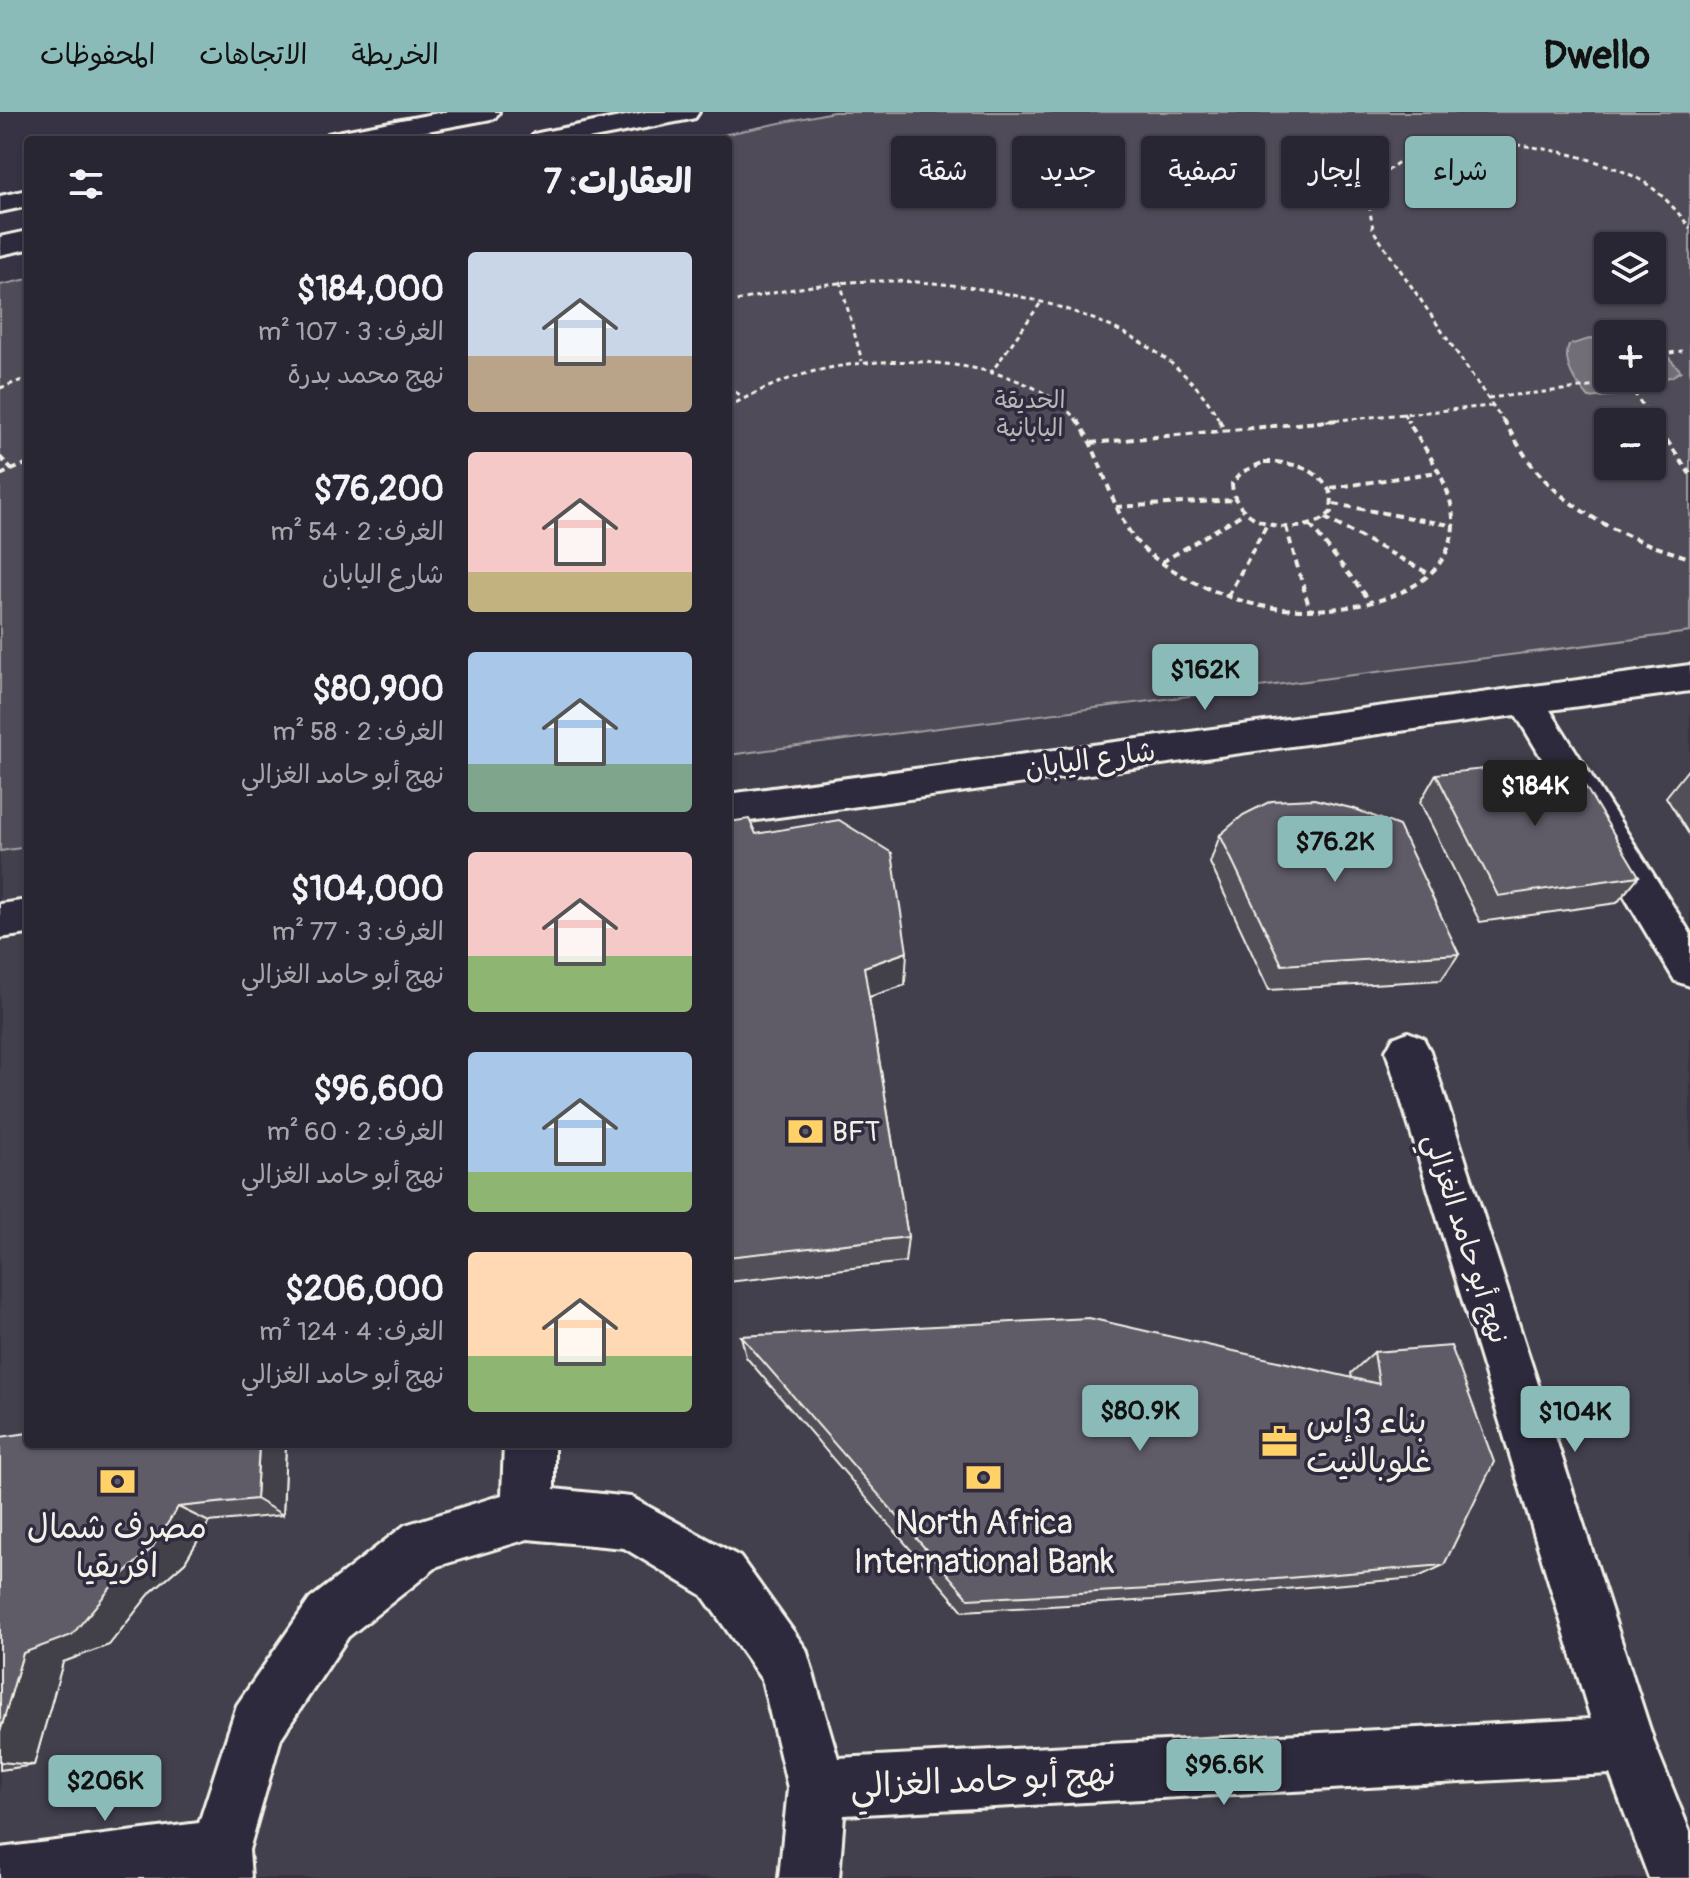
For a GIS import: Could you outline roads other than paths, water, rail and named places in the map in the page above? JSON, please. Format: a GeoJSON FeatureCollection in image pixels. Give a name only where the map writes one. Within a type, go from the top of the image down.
{"type":"FeatureCollection","features":[{"type":"Feature","properties":{"kind":"highway"},"geometry":{"type":"LineString","coordinates":[[358,136],[486,112]]}},
{"type":"Feature","properties":{"kind":"highway"},"geometry":{"type":"LineString","coordinates":[[563,136],[686,112]]}},
{"type":"Feature","properties":{"kind":"highway"},"geometry":{"type":"LineString","coordinates":[[0,204],[24,199]]}},
{"type":"Feature","properties":{"kind":"highway"},"geometry":{"type":"LineString","coordinates":[[0,246],[24,241]]}},
{"type":"Feature","properties":{"kind":"street","name":"شارع اليابان"},"geometry":{"type":"LineString","coordinates":[[732,808],[1690,678]]}},
{"type":"Feature","properties":{"kind":"street"},"geometry":{"type":"LineString","coordinates":[[1525,700],[1690,969]]}},
{"type":"Feature","properties":{"kind":"street"},"geometry":{"type":"LineString","coordinates":[[0,921],[24,918]]}},
{"type":"Feature","properties":{"kind":"street","name":"نهج أبو حامد الغزالي"},"geometry":{"type":"LineString","coordinates":[[1408,1051],[1627,1745],[1679,1878]]}},
{"type":"Feature","properties":{"kind":"street"},"geometry":{"type":"LineString","coordinates":[[528,1513],[529,1448]]}},
{"type":"Feature","properties":{"kind":"street","name":"نهج أبو حامد الغزالي"},"geometry":{"type":"LineString","coordinates":[[0,1878],[220,1864],[257,1725],[329,1618],[424,1544],[528,1513],[631,1523],[721,1576],[787,1668],[817,1788],[809,1878]]}},
{"type":"Feature","properties":{"kind":"street","name":"نهج أبو حامد الغزالي"},"geometry":{"type":"LineString","coordinates":[[817,1788],[1627,1745]]}},
{"type":"Feature","properties":{"kind":"place","name":"BFT"},"geometry":{"type":"Point","coordinates":[806,1131]}},
{"type":"Feature","properties":{"kind":"place","name":"بناء 3إس غلوبالنيت"},"geometry":{"type":"Point","coordinates":[1280,1441]}},
{"type":"Feature","properties":{"kind":"place","name":"North Africa International Bank"},"geometry":{"type":"Point","coordinates":[984,1478]}},
{"type":"Feature","properties":{"kind":"place","name":"مصرف شمال افريقيا"},"geometry":{"type":"Point","coordinates":[117,1482]}},
{"type":"Feature","properties":{"kind":"park label","name":"الحديقة اليابانية"},"geometry":{"type":"Point","coordinates":[1030,414]}}]}
